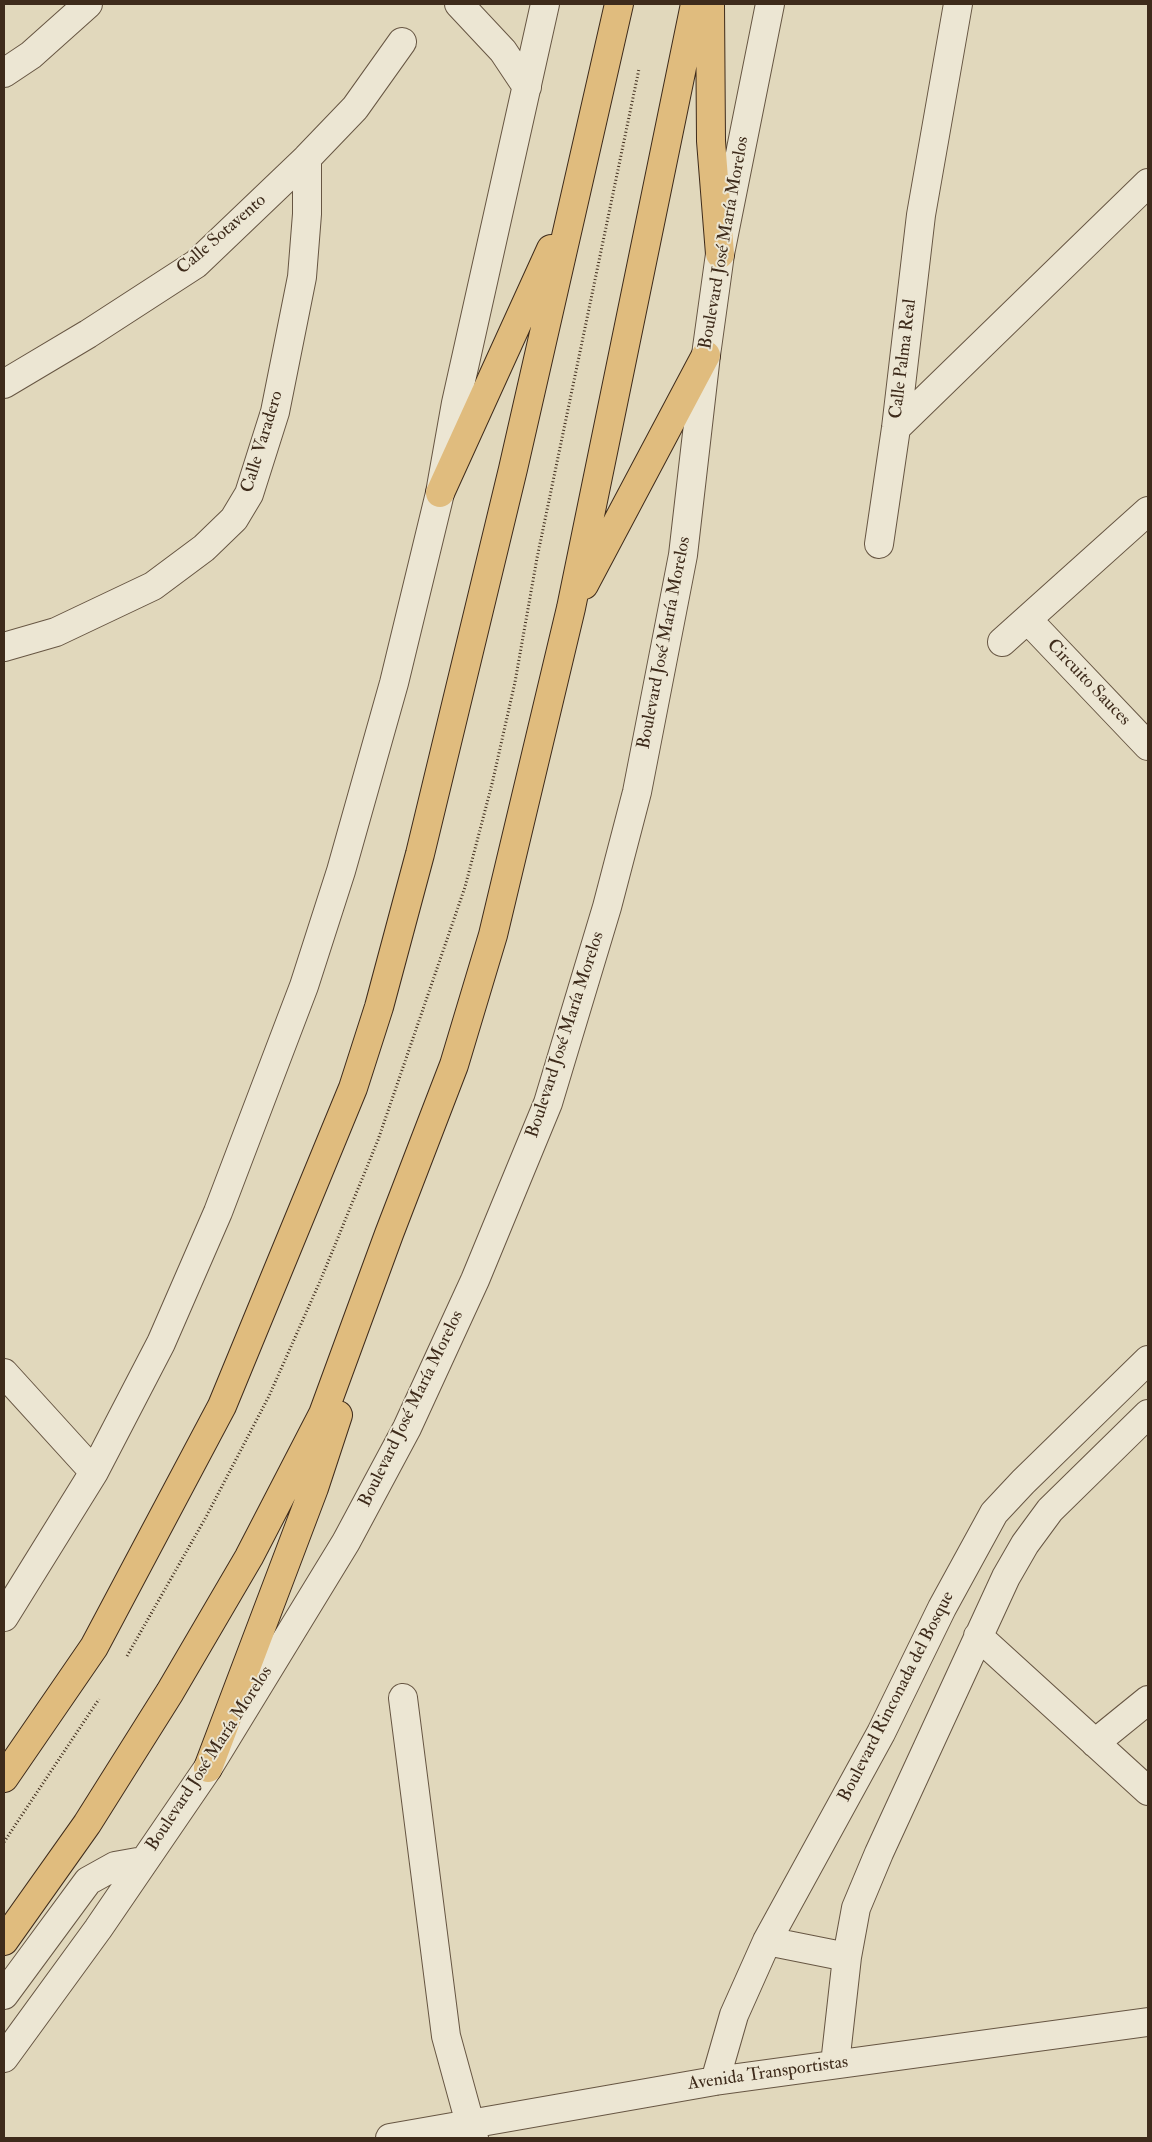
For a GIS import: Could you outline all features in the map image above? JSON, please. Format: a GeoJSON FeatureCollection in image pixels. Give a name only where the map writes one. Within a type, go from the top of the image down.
{"type":"FeatureCollection","features":[{"type":"Feature","properties":{"kind":"main road"},"geometry":{"type":"LineString","coordinates":[[4,1778],[94,1647],[222,1406],[353,1088],[379,1007],[422,845],[513,469],[620,4]]}},
{"type":"Feature","properties":{"kind":"main road"},"geometry":{"type":"LineString","coordinates":[[4,1941],[87,1824],[170,1692],[249,1557],[324,1414],[389,1234],[454,1066],[493,935],[571,608],[695,4]]}},
{"type":"Feature","properties":{"kind":"main road"},"geometry":{"type":"LineString","coordinates":[[710,4],[711,141],[720,254]]}},
{"type":"Feature","properties":{"kind":"main road"},"geometry":{"type":"LineString","coordinates":[[440,493],[576,195]]}},
{"type":"Feature","properties":{"kind":"main road"},"geometry":{"type":"LineString","coordinates":[[571,608],[706,355]]}},
{"type":"Feature","properties":{"kind":"main road"},"geometry":{"type":"LineString","coordinates":[[208,1768],[316,1479],[346,1392],[389,1234]]}},
{"type":"Feature","properties":{"kind":"street"},"geometry":{"type":"LineString","coordinates":[[4,73],[31,55],[88,4]]}},
{"type":"Feature","properties":{"kind":"street"},"geometry":{"type":"LineString","coordinates":[[459,4],[503,51],[527,87]]}},
{"type":"Feature","properties":{"kind":"street"},"geometry":{"type":"LineString","coordinates":[[4,1617],[94,1472],[161,1344],[214,1221],[304,986],[341,871],[394,683],[440,493],[456,403],[545,4]]}},
{"type":"Feature","properties":{"kind":"street","name":"Boulevard José María Morelos"},"geometry":{"type":"LineString","coordinates":[[4,2058],[98,1929],[208,1768],[346,1542],[407,1428],[475,1280],[548,1103],[607,907],[636,792],[683,555],[706,355],[720,254],[770,4]]}},
{"type":"Feature","properties":{"kind":"street","name":"Calle Palma Real"},"geometry":{"type":"LineString","coordinates":[[896,428],[921,216],[958,4]]}},
{"type":"Feature","properties":{"kind":"street","name":"Calle Sotavento"},"geometry":{"type":"LineString","coordinates":[[4,384],[88,334],[196,264],[307,158],[355,108],[402,42]]}},
{"type":"Feature","properties":{"kind":"street","name":"Calle Varadero"},"geometry":{"type":"LineString","coordinates":[[4,647],[56,632],[153,586],[204,548],[234,519],[249,494],[277,403],[302,277],[307,214],[307,158]]}},
{"type":"Feature","properties":{"kind":"street","name":"Calle Palma Real"},"geometry":{"type":"LineString","coordinates":[[896,428],[1148,184]]}},
{"type":"Feature","properties":{"kind":"street"},"geometry":{"type":"LineString","coordinates":[[878,544],[896,428]]}},
{"type":"Feature","properties":{"kind":"street"},"geometry":{"type":"LineString","coordinates":[[1002,642],[1148,511]]}},
{"type":"Feature","properties":{"kind":"street","name":"Circuito Sauces"},"geometry":{"type":"LineString","coordinates":[[1028,620],[1148,746]]}},
{"type":"Feature","properties":{"kind":"street","name":"Boulevard Rinconada del Bosque"},"geometry":{"type":"LineString","coordinates":[[715,2081],[734,2015],[767,1942],[881,1733],[942,1608],[994,1513],[1022,1482],[1148,1360]]}},
{"type":"Feature","properties":{"kind":"street"},"geometry":{"type":"LineString","coordinates":[[4,1373],[13,1402],[94,1472]]}},
{"type":"Feature","properties":{"kind":"street"},"geometry":{"type":"LineString","coordinates":[[835,2064],[847,1957],[856,1908],[875,1860],[1006,1577],[1050,1510],[1148,1414]]}},
{"type":"Feature","properties":{"kind":"street"},"geometry":{"type":"LineString","coordinates":[[978,1636],[1148,1791]]}},
{"type":"Feature","properties":{"kind":"street"},"geometry":{"type":"LineString","coordinates":[[403,1698],[446,2036],[473,2132]]}},
{"type":"Feature","properties":{"kind":"street"},"geometry":{"type":"LineString","coordinates":[[1095,1743],[1148,1700]]}},
{"type":"Feature","properties":{"kind":"street"},"geometry":{"type":"LineString","coordinates":[[4,1994],[88,1881],[115,1866],[143,1861]]}},
{"type":"Feature","properties":{"kind":"street"},"geometry":{"type":"LineString","coordinates":[[767,1942],[847,1957]]}},
{"type":"Feature","properties":{"kind":"street","name":"Avenida Transportistas"},"geometry":{"type":"LineString","coordinates":[[390,2138],[473,2132],[715,2081],[1148,2022]]}}]}
